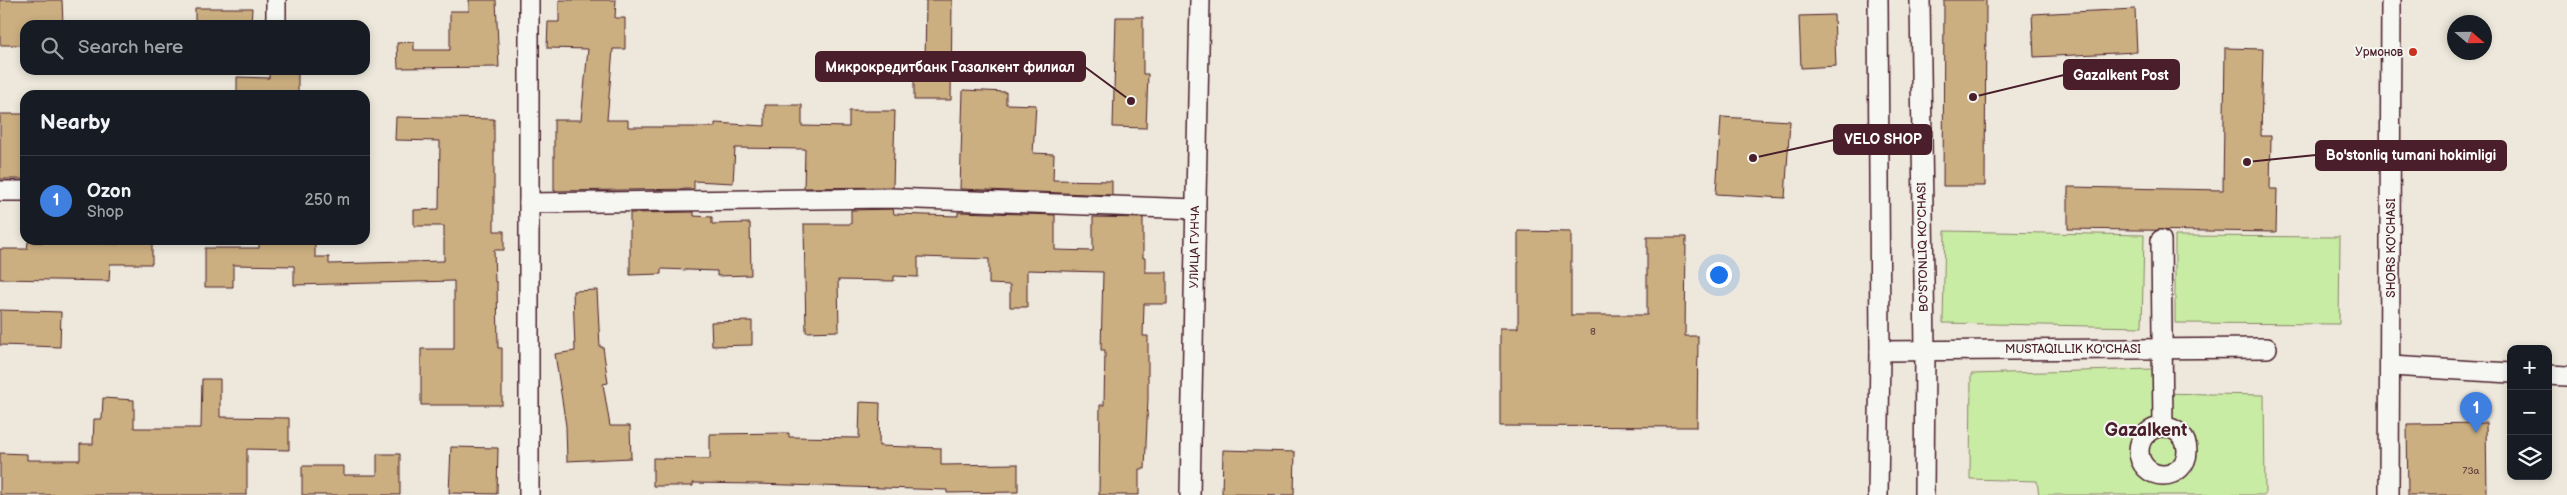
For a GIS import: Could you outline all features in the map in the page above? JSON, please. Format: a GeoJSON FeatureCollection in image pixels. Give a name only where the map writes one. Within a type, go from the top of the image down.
{"type":"FeatureCollection","features":[{"type":"Feature","properties":{"kind":"street"},"geometry":{"type":"LineString","coordinates":[[276,0],[276,20]]}},
{"type":"Feature","properties":{"kind":"street"},"geometry":{"type":"LineString","coordinates":[[529,0],[529,495]]}},
{"type":"Feature","properties":{"kind":"street","name":"УЛИЦА ГУНЧА"},"geometry":{"type":"LineString","coordinates":[[1190,495],[1200,0]]}},
{"type":"Feature","properties":{"kind":"street"},"geometry":{"type":"LineString","coordinates":[[1878,0],[1880,351],[1878,495]]}},
{"type":"Feature","properties":{"kind":"street","name":"BO'STONLIQ KO'CHASI"},"geometry":{"type":"LineString","coordinates":[[1920,0],[1925,350],[1924,495]]}},
{"type":"Feature","properties":{"kind":"street","name":"SHORS KO'CHASI"},"geometry":{"type":"LineString","coordinates":[[2389,495],[2392,0]]}},
{"type":"Feature","properties":{"kind":"street"},"geometry":{"type":"LineString","coordinates":[[0,191],[20,192]]}},
{"type":"Feature","properties":{"kind":"street"},"geometry":{"type":"LineString","coordinates":[[529,203],[890,198],[1196,209]]}},
{"type":"Feature","properties":{"kind":"street"},"geometry":{"type":"LineString","coordinates":[[2162,240],[2163,427]]}},
{"type":"Feature","properties":{"kind":"street","name":"MUSTAQILLIK KO'CHASI"},"geometry":{"type":"LineString","coordinates":[[1880,351],[2267,348]]}},
{"type":"Feature","properties":{"kind":"street"},"geometry":{"type":"LineString","coordinates":[[2391,366],[2507,373]]}},
{"type":"Feature","properties":{"kind":"street"},"geometry":{"type":"LineString","coordinates":[[2552,375],[2567,376]]}},
{"type":"Feature","properties":{"kind":"green space"},"geometry":{"type":"Polygon","coordinates":[[[1945,231],[2144,235],[2142,327],[1943,323],[1945,231]]]}},
{"type":"Feature","properties":{"kind":"green space"},"geometry":{"type":"Polygon","coordinates":[[[2175,236],[2340,237],[2339,324],[2175,323],[2175,236]]]}},
{"type":"Feature","properties":{"kind":"green space"},"geometry":{"type":"Polygon","coordinates":[[[2154,369],[2156,393],[2264,395],[2265,495],[2039,495],[2037,481],[1970,479],[1971,374],[2154,369]]]}},
{"type":"Feature","properties":{"kind":"building"},"geometry":{"type":"Polygon","coordinates":[[[0,0],[62,0],[63,20],[20,20],[20,45],[0,45],[0,0]]]}},
{"type":"Feature","properties":{"kind":"building"},"geometry":{"type":"Polygon","coordinates":[[[469,0],[496,0],[499,67],[398,68],[397,43],[414,42],[414,50],[450,50],[450,11],[469,11],[469,0]]]}},
{"type":"Feature","properties":{"kind":"building"},"geometry":{"type":"Polygon","coordinates":[[[559,0],[616,0],[615,18],[625,18],[625,49],[613,49],[607,120],[628,120],[628,127],[715,127],[715,123],[765,126],[765,105],[802,105],[802,126],[849,127],[849,111],[895,111],[893,187],[804,188],[805,149],[735,148],[733,183],[694,181],[694,189],[554,191],[554,120],[581,120],[588,49],[547,48],[548,22],[559,22],[559,0]]]}},
{"type":"Feature","properties":{"kind":"building"},"geometry":{"type":"Polygon","coordinates":[[[926,0],[952,0],[951,100],[914,100],[914,64],[925,64],[926,0]]]}},
{"type":"Feature","properties":{"kind":"building"},"geometry":{"type":"Polygon","coordinates":[[[1944,0],[1986,0],[1985,186],[1943,186],[1944,0]]]}},
{"type":"Feature","properties":{"kind":"building"},"geometry":{"type":"Polygon","coordinates":[[[195,8],[252,8],[251,20],[195,20],[195,8]]]}},
{"type":"Feature","properties":{"kind":"building"},"geometry":{"type":"Polygon","coordinates":[[[2135,9],[2137,52],[2034,57],[2032,14],[2135,9]]]}},
{"type":"Feature","properties":{"kind":"building"},"geometry":{"type":"Polygon","coordinates":[[[1834,15],[1836,66],[1801,68],[1799,16],[1834,15]]]}},
{"type":"Feature","properties":{"kind":"building"},"geometry":{"type":"Polygon","coordinates":[[[1116,17],[1143,17],[1143,74],[1148,74],[1146,128],[1113,127],[1116,17]]]}},
{"type":"Feature","properties":{"kind":"building"},"geometry":{"type":"Polygon","coordinates":[[[2225,48],[2263,49],[2261,136],[2271,136],[2270,189],[2277,189],[2276,232],[2068,229],[2068,187],[2223,190],[2225,48]]]}},
{"type":"Feature","properties":{"kind":"building"},"geometry":{"type":"Polygon","coordinates":[[[269,75],[298,75],[298,90],[237,90],[237,77],[269,78],[269,75]]]}},
{"type":"Feature","properties":{"kind":"building"},"geometry":{"type":"Polygon","coordinates":[[[963,90],[1006,92],[1006,104],[1036,105],[1033,153],[1054,154],[1053,180],[1112,181],[1112,195],[960,189],[963,90]]]}},
{"type":"Feature","properties":{"kind":"building"},"geometry":{"type":"Polygon","coordinates":[[[0,114],[20,114],[20,179],[0,179],[0,114]]]}},
{"type":"Feature","properties":{"kind":"building"},"geometry":{"type":"Polygon","coordinates":[[[396,117],[494,119],[494,231],[504,231],[504,250],[494,250],[495,282],[497,282],[498,348],[502,348],[502,405],[421,405],[421,349],[454,349],[454,281],[294,285],[294,266],[233,265],[233,287],[205,287],[205,248],[259,248],[259,245],[315,245],[315,257],[329,257],[329,264],[444,261],[444,226],[414,226],[414,210],[439,209],[440,141],[395,140],[396,117]]]}},
{"type":"Feature","properties":{"kind":"building"},"geometry":{"type":"Polygon","coordinates":[[[1721,117],[1790,121],[1785,198],[1716,194],[1721,117]]]}},
{"type":"Feature","properties":{"kind":"building"},"geometry":{"type":"Polygon","coordinates":[[[893,209],[894,214],[958,216],[958,212],[1055,215],[1055,250],[1093,251],[1093,217],[1143,218],[1145,272],[1167,272],[1167,304],[1144,304],[1143,336],[1148,336],[1148,398],[1145,469],[1139,469],[1139,495],[1099,495],[1100,405],[1104,405],[1105,350],[1101,350],[1103,272],[1027,270],[1027,307],[1010,307],[1010,285],[989,284],[989,259],[918,257],[918,277],[894,276],[894,281],[838,280],[839,331],[806,332],[804,224],[851,224],[851,210],[893,209]]]}},
{"type":"Feature","properties":{"kind":"building"},"geometry":{"type":"Polygon","coordinates":[[[694,212],[694,216],[712,217],[712,224],[750,223],[751,275],[717,276],[717,271],[661,269],[661,274],[630,275],[630,213],[694,212]]]}},
{"type":"Feature","properties":{"kind":"building"},"geometry":{"type":"Polygon","coordinates":[[[1518,231],[1571,232],[1571,315],[1647,315],[1647,237],[1686,237],[1685,336],[1698,336],[1697,427],[1500,426],[1500,328],[1518,328],[1518,231]]]}},
{"type":"Feature","properties":{"kind":"building"},"geometry":{"type":"Polygon","coordinates":[[[28,245],[152,245],[152,264],[110,264],[109,281],[0,279],[0,249],[27,249],[28,245]]]}},
{"type":"Feature","properties":{"kind":"building"},"geometry":{"type":"Polygon","coordinates":[[[597,290],[600,347],[603,347],[608,383],[603,384],[610,426],[630,426],[631,458],[567,461],[566,426],[555,354],[575,351],[573,291],[597,290]]]}},
{"type":"Feature","properties":{"kind":"building"},"geometry":{"type":"Polygon","coordinates":[[[0,310],[61,312],[60,347],[0,345],[0,310]]]}},
{"type":"Feature","properties":{"kind":"building"},"geometry":{"type":"Polygon","coordinates":[[[752,321],[752,345],[712,346],[711,322],[752,321]]]}},
{"type":"Feature","properties":{"kind":"building"},"geometry":{"type":"Polygon","coordinates":[[[202,379],[220,379],[220,417],[289,418],[289,450],[247,449],[247,495],[0,495],[0,453],[27,454],[27,460],[80,460],[80,444],[93,444],[94,419],[102,419],[103,398],[134,400],[134,428],[201,428],[202,379]]]}},
{"type":"Feature","properties":{"kind":"building"},"geometry":{"type":"Polygon","coordinates":[[[860,402],[880,403],[879,446],[941,448],[941,465],[1018,464],[1018,492],[947,493],[947,490],[756,484],[693,483],[693,486],[653,486],[653,458],[710,459],[710,434],[789,433],[789,437],[859,438],[860,402]]]}},
{"type":"Feature","properties":{"kind":"building"},"geometry":{"type":"Polygon","coordinates":[[[2486,423],[2487,495],[2408,495],[2407,424],[2486,423]]]}},
{"type":"Feature","properties":{"kind":"building"},"geometry":{"type":"Polygon","coordinates":[[[451,447],[498,448],[497,494],[449,493],[451,447]]]}},
{"type":"Feature","properties":{"kind":"building"},"geometry":{"type":"Polygon","coordinates":[[[1223,450],[1295,452],[1294,495],[1222,494],[1223,450]]]}},
{"type":"Feature","properties":{"kind":"building"},"geometry":{"type":"Polygon","coordinates":[[[377,454],[400,454],[400,495],[302,495],[302,466],[344,466],[344,475],[377,475],[377,454]]]}},
{"type":"Feature","properties":{"kind":"place","name":"Урмонов"},"geometry":{"type":"Point","coordinates":[2413,52]}},
{"type":"Feature","properties":{"kind":"place","name":"Gazalkent Post"},"geometry":{"type":"Point","coordinates":[1973,97]}},
{"type":"Feature","properties":{"kind":"place","name":"Микрокредитбанк Газалкент филиал"},"geometry":{"type":"Point","coordinates":[1131,101]}},
{"type":"Feature","properties":{"kind":"place","name":"VELO SHOP"},"geometry":{"type":"Point","coordinates":[1753,158]}},
{"type":"Feature","properties":{"kind":"place","name":"Bo'stonliq tumani hokimligi"},"geometry":{"type":"Point","coordinates":[2247,162]}},
{"type":"Feature","properties":{"kind":"place","name":"Ozon"},"geometry":{"type":"Point","coordinates":[2476,433]}},
{"type":"Feature","properties":{"kind":"district","name":"Gazalkent"},"geometry":{"type":"Point","coordinates":[2146,430]}}]}
